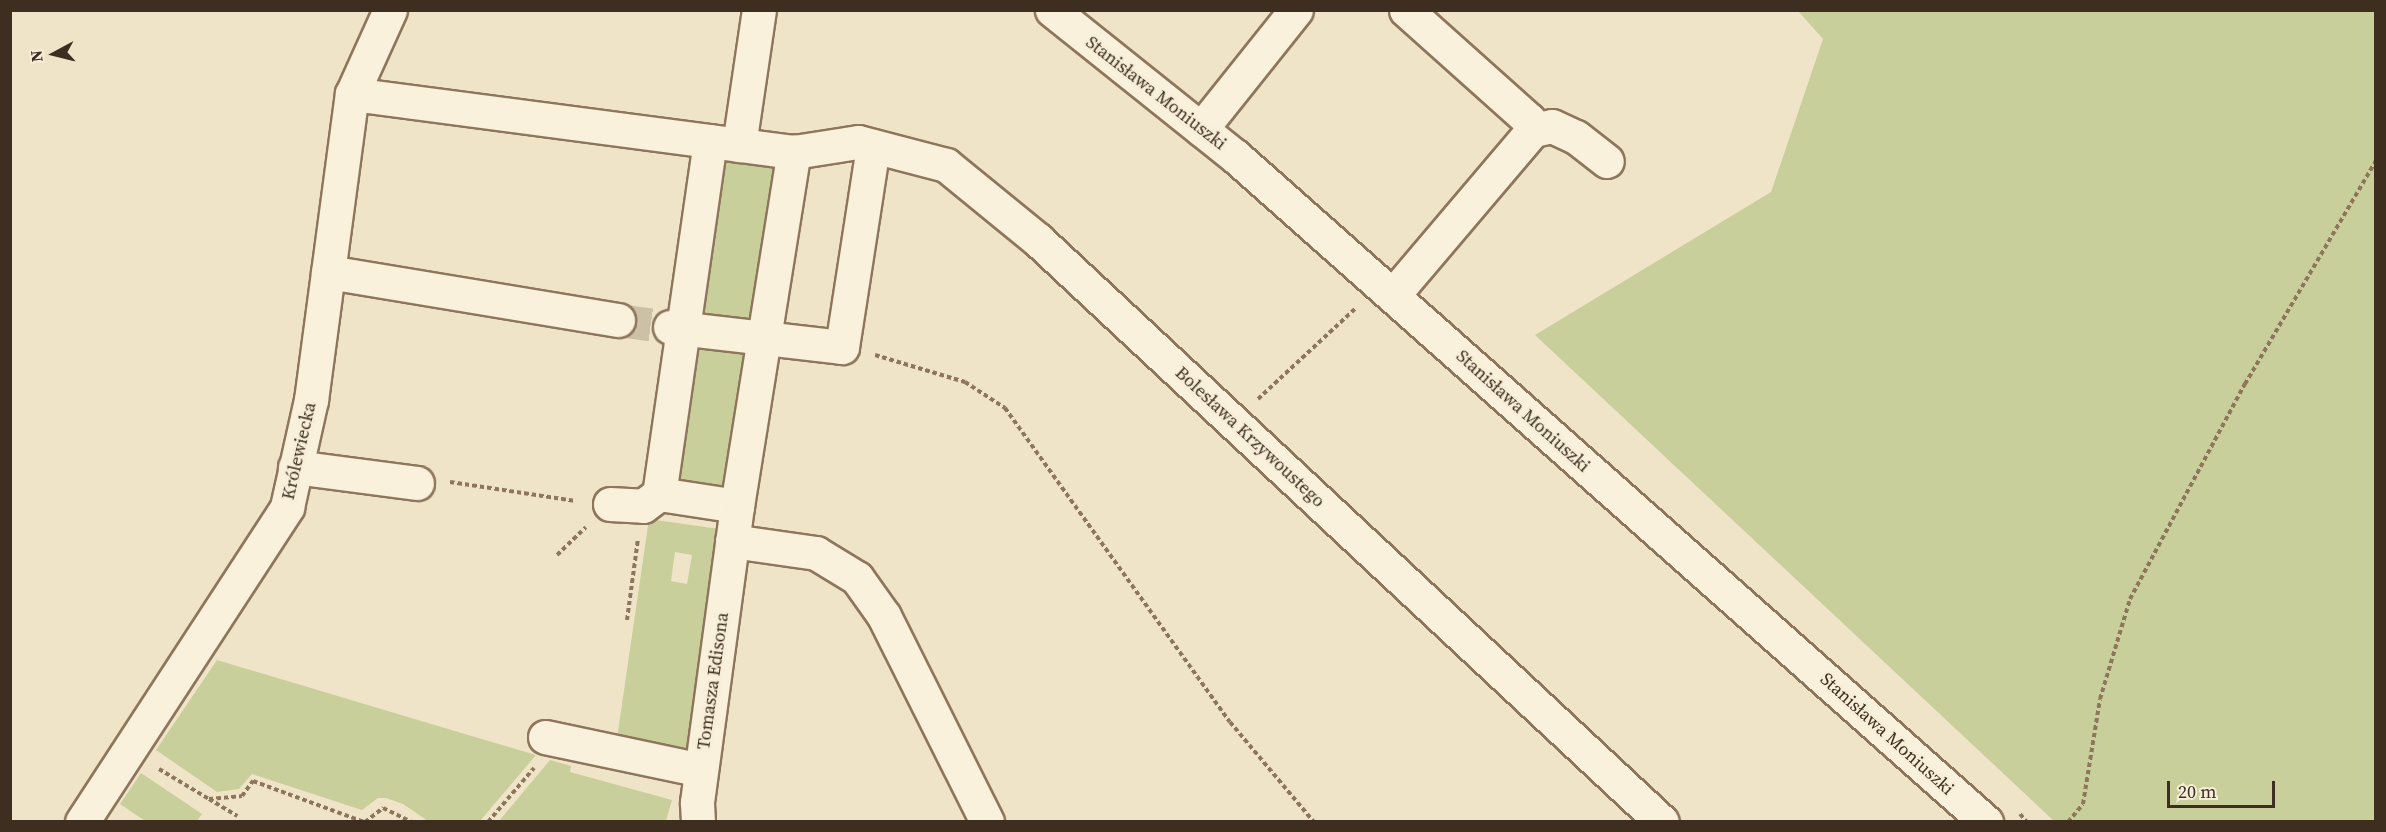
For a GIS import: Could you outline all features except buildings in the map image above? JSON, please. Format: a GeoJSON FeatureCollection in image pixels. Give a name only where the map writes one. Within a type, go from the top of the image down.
{"type":"FeatureCollection","features":[{"type":"Feature","properties":{"kind":"street","name":"Królewiecka"},"geometry":{"type":"LineString","coordinates":[[96,817],[287,507],[311,400],[352,94],[390,10]]}},
{"type":"Feature","properties":{"kind":"street"},"geometry":{"type":"LineString","coordinates":[[651,500],[677,328],[759,10]]}},
{"type":"Feature","properties":{"kind":"street","name":"Stanisława Moniuszki"},"geometry":{"type":"LineString","coordinates":[[1052,10],[1201,129],[1393,295],[1986,822]]}},
{"type":"Feature","properties":{"kind":"street"},"geometry":{"type":"LineString","coordinates":[[1201,129],[1296,10]]}},
{"type":"Feature","properties":{"kind":"street"},"geometry":{"type":"LineString","coordinates":[[1406,10],[1529,120],[1533,130]]}},
{"type":"Feature","properties":{"kind":"street"},"geometry":{"type":"LineString","coordinates":[[352,94],[725,143]]}},
{"type":"Feature","properties":{"kind":"street"},"geometry":{"type":"LineString","coordinates":[[1393,295],[1533,130],[1552,126],[1576,137],[1607,161]]}},
{"type":"Feature","properties":{"kind":"street","name":"Bolesława Krzywoustego"},"geometry":{"type":"LineString","coordinates":[[725,143],[794,152],[858,142],[946,165],[1038,240],[1662,822]]}},
{"type":"Feature","properties":{"kind":"street"},"geometry":{"type":"LineString","coordinates":[[677,328],[842,347],[873,146]]}},
{"type":"Feature","properties":{"kind":"street"},"geometry":{"type":"LineString","coordinates":[[794,152],[732,541],[816,553],[857,578],[884,616],[987,822]]}},
{"type":"Feature","properties":{"kind":"street"},"geometry":{"type":"LineString","coordinates":[[328,272],[618,320]]}},
{"type":"Feature","properties":{"kind":"street"},"geometry":{"type":"LineString","coordinates":[[295,467],[417,483]]}},
{"type":"Feature","properties":{"kind":"street"},"geometry":{"type":"LineString","coordinates":[[610,504],[651,500],[737,506]]}},
{"type":"Feature","properties":{"kind":"street","name":"Tomasza Edisona"},"geometry":{"type":"LineString","coordinates":[[698,822],[697,802],[732,541]]}},
{"type":"Feature","properties":{"kind":"street"},"geometry":{"type":"LineString","coordinates":[[545,737],[701,770]]}},
{"type":"Feature","properties":{"kind":"path"},"geometry":{"type":"LineString","coordinates":[[2068,822],[2084,804],[2100,699],[2130,599],[2245,384],[2376,160]]}},
{"type":"Feature","properties":{"kind":"path"},"geometry":{"type":"LineString","coordinates":[[1234,422],[1359,304]]}},
{"type":"Feature","properties":{"kind":"path"},"geometry":{"type":"LineString","coordinates":[[842,347],[898,360],[965,382],[1005,408],[1230,722],[1314,822]]}},
{"type":"Feature","properties":{"kind":"path"},"geometry":{"type":"LineString","coordinates":[[417,483],[424,478],[548,499],[610,504]]}},
{"type":"Feature","properties":{"kind":"path"},"geometry":{"type":"LineString","coordinates":[[627,620],[651,500]]}},
{"type":"Feature","properties":{"kind":"path"},"geometry":{"type":"LineString","coordinates":[[488,822],[541,760],[545,737]]}},
{"type":"Feature","properties":{"kind":"path"},"geometry":{"type":"LineString","coordinates":[[158,768],[237,816]]}},
{"type":"Feature","properties":{"kind":"path"},"geometry":{"type":"LineString","coordinates":[[209,799],[242,796],[253,781],[364,822],[383,808],[412,822]]}},
{"type":"Feature","properties":{"kind":"green space"},"geometry":{"type":"Polygon","coordinates":[[[1798,11],[2375,11],[2375,821],[2054,821],[1535,335],[1771,192],[1823,39],[1798,11]]]}},
{"type":"Feature","properties":{"kind":"green space"},"geometry":{"type":"Polygon","coordinates":[[[735,157],[774,163],[775,171],[750,325],[708,321],[702,312],[726,161],[735,157]]]}},
{"type":"Feature","properties":{"kind":"green space"},"geometry":{"type":"Polygon","coordinates":[[[698,344],[749,347],[724,493],[683,489],[677,480],[698,344]]]}},
{"type":"Feature","properties":{"kind":"green space"},"geometry":{"type":"Polygon","coordinates":[[[649,519],[726,530],[692,757],[616,745],[649,519]],[[675,552],[671,581],[687,584],[692,555],[675,552]]]}},
{"type":"Feature","properties":{"kind":"green space"},"geometry":{"type":"Polygon","coordinates":[[[217,660],[536,755],[480,821],[428,821],[403,804],[386,798],[378,798],[362,810],[252,774],[239,789],[217,792],[156,750],[217,660]]]}},
{"type":"Feature","properties":{"kind":"green space"},"geometry":{"type":"Polygon","coordinates":[[[550,760],[571,766],[570,772],[672,800],[666,821],[499,821],[550,760]]]}},
{"type":"Feature","properties":{"kind":"green space"},"geometry":{"type":"Polygon","coordinates":[[[141,773],[202,814],[197,821],[145,821],[120,804],[141,773]]]}},
{"type":"Feature","properties":{"kind":"tunnel"},"geometry":{"type":"LineString","coordinates":[[618,320],[670,327]]}}]}
